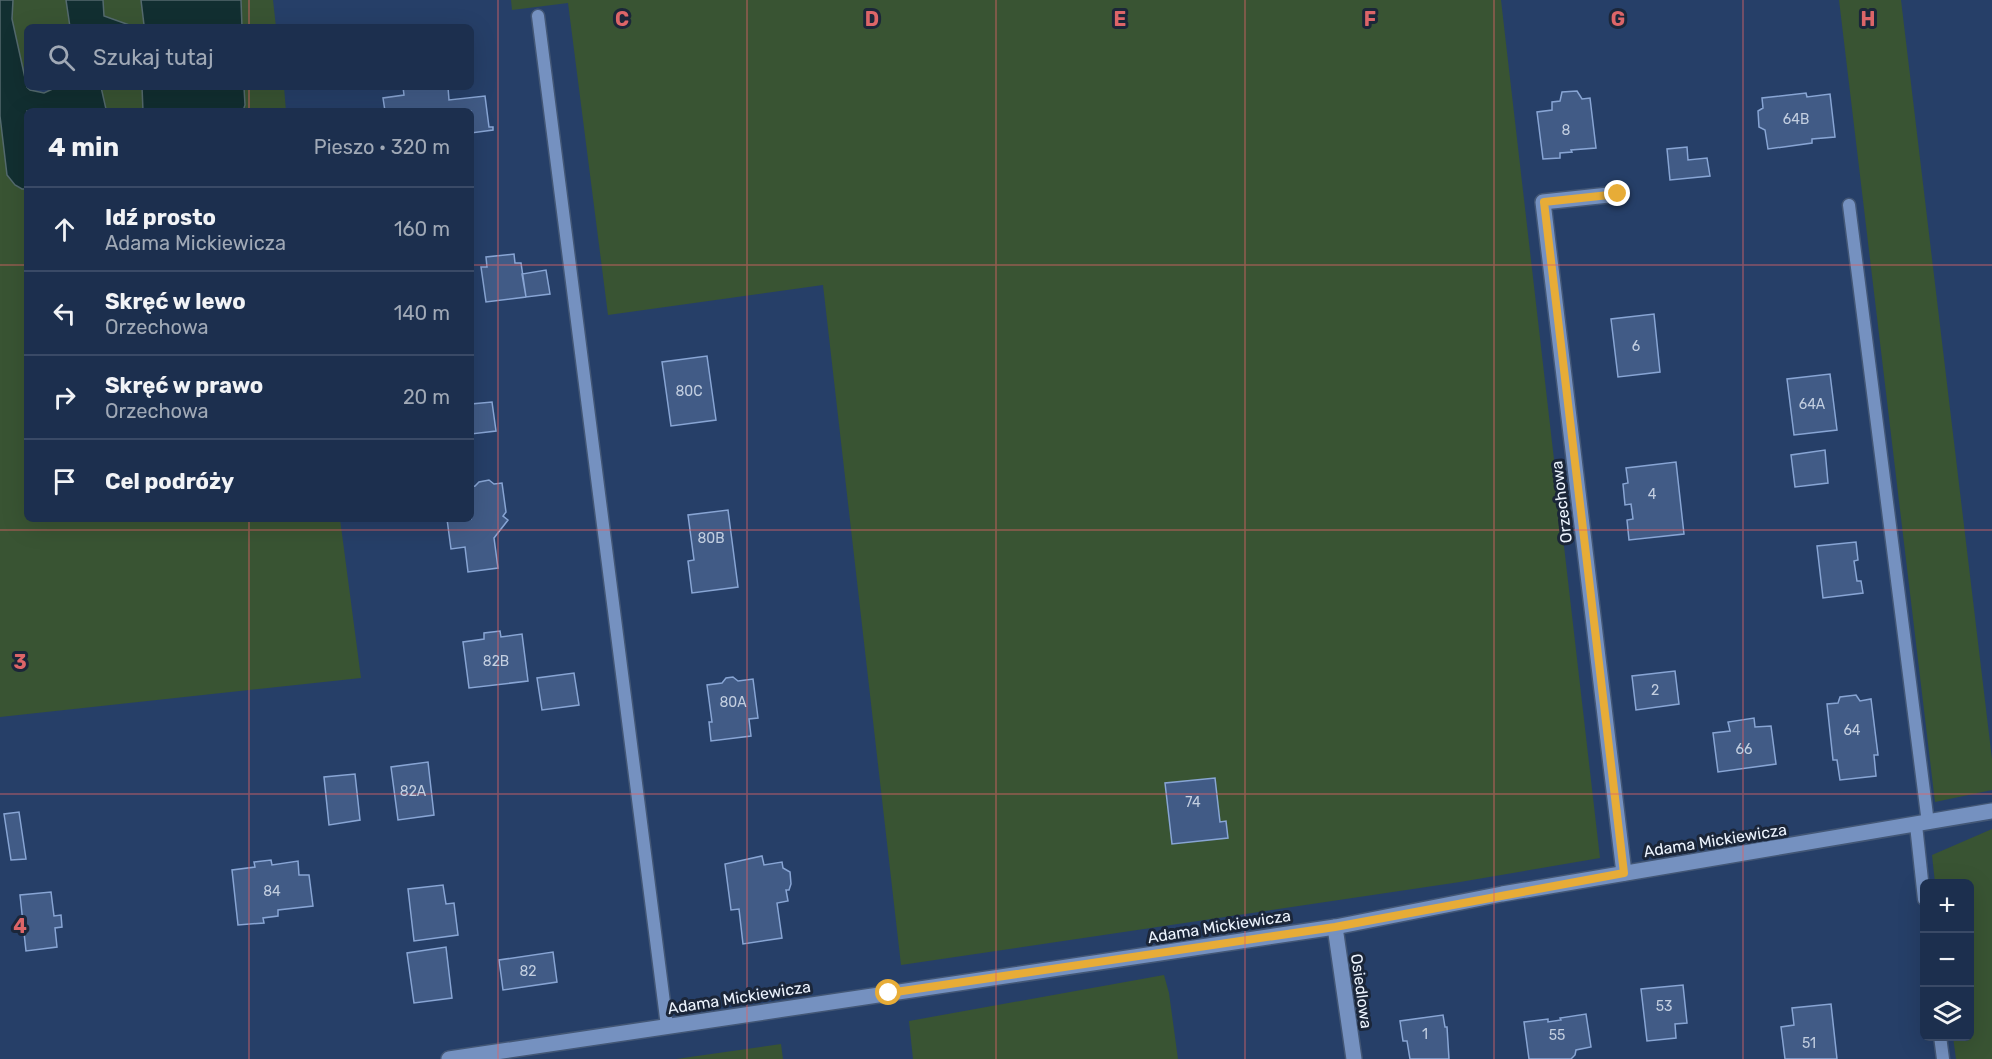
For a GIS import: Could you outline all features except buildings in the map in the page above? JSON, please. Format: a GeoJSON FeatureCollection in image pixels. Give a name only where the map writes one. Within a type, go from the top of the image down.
{"type":"FeatureCollection","features":[{"type":"Feature","properties":{"kind":"street","name":"Orzechowa"},"geometry":{"type":"LineString","coordinates":[[1618,194],[1544,202],[1624,873]]}},
{"type":"Feature","properties":{"kind":"street","name":"Adama Mickiewicza"},"geometry":{"type":"LineString","coordinates":[[449,1059],[1335,927],[1624,873],[1992,811]]}},
{"type":"Feature","properties":{"kind":"street","name":"Osiedlowa"},"geometry":{"type":"LineString","coordinates":[[1335,927],[1354,1059]]}},
{"type":"Feature","properties":{"kind":"lane"},"geometry":{"type":"LineString","coordinates":[[538,16],[667,1026]]}},
{"type":"Feature","properties":{"kind":"lane"},"geometry":{"type":"LineString","coordinates":[[1849,205],[1922,824],[1923,879]]}},
{"type":"Feature","properties":{"kind":"lane"},"geometry":{"type":"LineString","coordinates":[[1940,1041],[1942,1059]]}},
{"type":"Feature","properties":{"kind":"green space"},"geometry":{"type":"Polygon","coordinates":[[[13,0],[66,0],[70,24],[24,24],[24,71],[12,19],[13,0]]]}},
{"type":"Feature","properties":{"kind":"green space"},"geometry":{"type":"Polygon","coordinates":[[[103,0],[141,0],[144,24],[127,24],[104,16],[103,0]]]}},
{"type":"Feature","properties":{"kind":"green space"},"geometry":{"type":"Polygon","coordinates":[[[241,0],[273,0],[276,24],[242,24],[241,0]]]}},
{"type":"Feature","properties":{"kind":"green space"},"geometry":{"type":"Polygon","coordinates":[[[511,0],[1501,0],[1600,858],[1460,882],[901,965],[823,285],[608,315],[568,3],[512,10],[511,0]]]}},
{"type":"Feature","properties":{"kind":"green space"},"geometry":{"type":"Polygon","coordinates":[[[1839,0],[1901,0],[1992,759],[1992,790],[1935,802],[1839,0]]]}},
{"type":"Feature","properties":{"kind":"green space"},"geometry":{"type":"Polygon","coordinates":[[[102,90],[142,90],[143,108],[105,108],[102,90]]]}},
{"type":"Feature","properties":{"kind":"green space"},"geometry":{"type":"Polygon","coordinates":[[[244,90],[284,90],[286,108],[244,108],[244,90]]]}},
{"type":"Feature","properties":{"kind":"green space"},"geometry":{"type":"Polygon","coordinates":[[[0,116],[7,175],[24,189],[24,522],[340,522],[361,678],[0,717],[0,116]]]}},
{"type":"Feature","properties":{"kind":"green space"},"geometry":{"type":"Polygon","coordinates":[[[1992,829],[1992,1059],[1956,1059],[1954,1041],[1974,1041],[1974,879],[1935,879],[1932,855],[1992,829]]]}},
{"type":"Feature","properties":{"kind":"green space"},"geometry":{"type":"Polygon","coordinates":[[[1164,975],[1169,993],[1178,1059],[913,1059],[909,1021],[1164,975]]]}},
{"type":"Feature","properties":{"kind":"green space"},"geometry":{"type":"Polygon","coordinates":[[[781,1044],[783,1059],[676,1059],[781,1044]]]}},
{"type":"Feature","properties":{"kind":"shaded area"},"geometry":{"type":"Polygon","coordinates":[[[0,0],[13,0],[12,19],[24,73],[24,90],[44,93],[50,90],[102,90],[106,108],[24,108],[24,189],[15,185],[7,175],[0,116],[0,0]]]}},
{"type":"Feature","properties":{"kind":"shaded area"},"geometry":{"type":"Polygon","coordinates":[[[66,0],[103,0],[104,16],[127,24],[70,24],[66,0]]]}},
{"type":"Feature","properties":{"kind":"shaded area"},"geometry":{"type":"Polygon","coordinates":[[[141,0],[241,0],[242,24],[144,24],[141,0]]]}},
{"type":"Feature","properties":{"kind":"shaded area"},"geometry":{"type":"Polygon","coordinates":[[[142,90],[244,90],[244,108],[143,108],[142,90]]]}},
{"type":"Feature","properties":{"kind":"route"},"geometry":{"type":"LineString","coordinates":[[889,993],[1335,927],[1624,873],[1544,202],[1618,194]]}}]}
